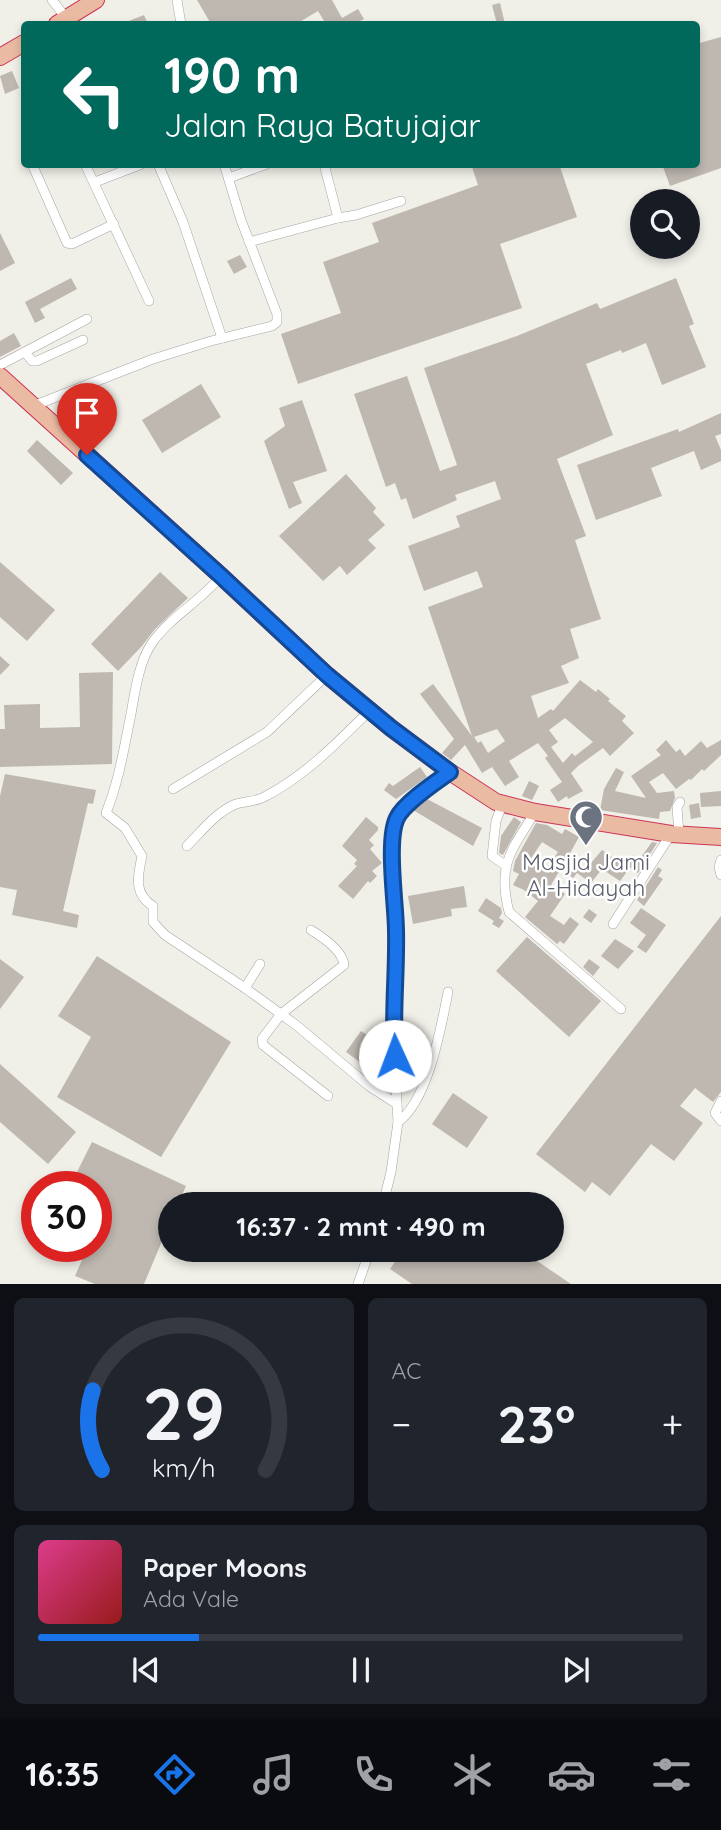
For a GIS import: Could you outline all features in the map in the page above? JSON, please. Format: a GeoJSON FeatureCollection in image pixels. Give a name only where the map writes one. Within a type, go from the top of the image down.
{"type":"FeatureCollection","features":[{"type":"Feature","properties":{"kind":"highway"},"geometry":{"type":"LineString","coordinates":[[64,21],[96,0]]}},
{"type":"Feature","properties":{"kind":"highway"},"geometry":{"type":"LineString","coordinates":[[0,57],[21,46]]}},
{"type":"Feature","properties":{"kind":"highway"},"geometry":{"type":"LineString","coordinates":[[0,376],[327,675],[450,772],[502,804],[535,812],[675,834],[721,837]]}},
{"type":"Feature","properties":{"kind":"street"},"geometry":{"type":"LineString","coordinates":[[52,0],[62,21]]}},
{"type":"Feature","properties":{"kind":"street"},"geometry":{"type":"LineString","coordinates":[[177,0],[180,21]]}},
{"type":"Feature","properties":{"kind":"street"},"geometry":{"type":"LineString","coordinates":[[34,168],[67,243],[81,240],[114,224]]}},
{"type":"Feature","properties":{"kind":"street"},"geometry":{"type":"LineString","coordinates":[[87,168],[149,301]]}},
{"type":"Feature","properties":{"kind":"street"},"geometry":{"type":"LineString","coordinates":[[95,181],[131,168]]}},
{"type":"Feature","properties":{"kind":"street"},"geometry":{"type":"LineString","coordinates":[[160,168],[183,222],[222,338]]}},
{"type":"Feature","properties":{"kind":"street"},"geometry":{"type":"LineString","coordinates":[[33,406],[153,359],[272,326],[276,322],[277,314],[249,242],[225,168]]}},
{"type":"Feature","properties":{"kind":"street"},"geometry":{"type":"LineString","coordinates":[[229,178],[256,168]]}},
{"type":"Feature","properties":{"kind":"street"},"geometry":{"type":"LineString","coordinates":[[325,168],[338,218]]}},
{"type":"Feature","properties":{"kind":"street"},"geometry":{"type":"LineString","coordinates":[[249,242],[401,201]]}},
{"type":"Feature","properties":{"kind":"street"},"geometry":{"type":"LineString","coordinates":[[0,365],[87,319]]}},
{"type":"Feature","properties":{"kind":"street"},"geometry":{"type":"LineString","coordinates":[[24,352],[32,361],[37,361],[83,340]]}},
{"type":"Feature","properties":{"kind":"street"},"geometry":{"type":"LineString","coordinates":[[221,576],[208,592],[168,625],[151,645],[138,679],[121,765],[106,813],[125,828],[142,856],[137,884],[146,902],[153,906],[153,922],[165,935],[281,1014],[369,1086],[397,1104]]}},
{"type":"Feature","properties":{"kind":"street"},"geometry":{"type":"LineString","coordinates":[[173,789],[267,732],[327,675]]}},
{"type":"Feature","properties":{"kind":"street"},"geometry":{"type":"LineString","coordinates":[[187,846],[226,809],[265,797],[295,779],[334,747],[370,710]]}},
{"type":"Feature","properties":{"kind":"street"},"geometry":{"type":"LineString","coordinates":[[386,1192],[398,1122],[393,1031],[396,933],[392,838],[396,818],[405,807],[450,772]]}},
{"type":"Feature","properties":{"kind":"street"},"geometry":{"type":"LineString","coordinates":[[612,924],[675,834],[677,807],[680,802]]}},
{"type":"Feature","properties":{"kind":"street"},"geometry":{"type":"LineString","coordinates":[[502,804],[496,821],[492,856],[505,865]]}},
{"type":"Feature","properties":{"kind":"street"},"geometry":{"type":"LineString","coordinates":[[535,812],[505,865],[504,892],[509,912],[621,1009]]}},
{"type":"Feature","properties":{"kind":"street"},"geometry":{"type":"LineString","coordinates":[[721,860],[721,875]]}},
{"type":"Feature","properties":{"kind":"street"},"geometry":{"type":"LineString","coordinates":[[311,930],[335,949],[344,960],[344,965],[281,1014],[263,1035],[263,1045],[328,1096]]}},
{"type":"Feature","properties":{"kind":"street"},"geometry":{"type":"LineString","coordinates":[[245,988],[260,964]]}},
{"type":"Feature","properties":{"kind":"street"},"geometry":{"type":"LineString","coordinates":[[398,1122],[409,1115],[417,1101],[436,1047],[447,992]]}},
{"type":"Feature","properties":{"kind":"street"},"geometry":{"type":"LineString","coordinates":[[721,1101],[715,1113],[721,1121]]}},
{"type":"Feature","properties":{"kind":"street"},"geometry":{"type":"LineString","coordinates":[[358,1284],[366,1262]]}},
{"type":"Feature","properties":{"kind":"building"},"geometry":{"type":"Polygon","coordinates":[[[197,0],[332,0],[342,18],[358,9],[364,19],[324,21],[318,11],[301,21],[209,21],[197,0]]]}},
{"type":"Feature","properties":{"kind":"building"},"geometry":{"type":"Polygon","coordinates":[[[500,3],[504,21],[496,21],[492,5],[500,3]]]}},
{"type":"Feature","properties":{"kind":"building"},"geometry":{"type":"Polygon","coordinates":[[[144,15],[147,21],[129,21],[144,15]]]}},
{"type":"Feature","properties":{"kind":"building"},"geometry":{"type":"Polygon","coordinates":[[[721,37],[721,168],[670,186],[663,168],[700,168],[700,43],[721,37]]]}},
{"type":"Feature","properties":{"kind":"building"},"geometry":{"type":"Polygon","coordinates":[[[12,71],[19,88],[5,94],[0,76],[12,71]]]}},
{"type":"Feature","properties":{"kind":"building"},"geometry":{"type":"Polygon","coordinates":[[[472,168],[560,168],[577,217],[500,244],[522,308],[298,384],[281,334],[341,313],[323,262],[379,242],[372,223],[478,185],[472,168]]]}},
{"type":"Feature","properties":{"kind":"building"},"geometry":{"type":"Polygon","coordinates":[[[0,233],[15,263],[0,271],[0,233]]]}},
{"type":"Feature","properties":{"kind":"building"},"geometry":{"type":"Polygon","coordinates":[[[240,255],[247,267],[234,274],[227,261],[240,255]]]}},
{"type":"Feature","properties":{"kind":"building"},"geometry":{"type":"Polygon","coordinates":[[[71,278],[77,289],[40,309],[45,318],[35,323],[25,302],[71,278]]]}},
{"type":"Feature","properties":{"kind":"building"},"geometry":{"type":"Polygon","coordinates":[[[676,278],[694,324],[689,326],[706,367],[662,385],[646,343],[586,364],[613,435],[557,459],[586,536],[575,540],[601,619],[570,629],[579,658],[561,666],[569,683],[531,696],[538,718],[551,709],[553,711],[580,680],[610,699],[608,701],[626,716],[622,721],[634,733],[610,756],[603,748],[578,766],[571,773],[583,791],[558,802],[550,790],[562,782],[538,743],[509,761],[519,777],[505,786],[492,767],[482,773],[465,745],[451,760],[442,753],[454,739],[420,694],[433,684],[472,736],[428,607],[483,587],[477,571],[424,591],[408,546],[460,527],[456,516],[501,499],[495,481],[455,495],[457,500],[413,519],[406,498],[401,500],[395,483],[386,487],[354,394],[407,376],[440,471],[457,465],[424,368],[517,336],[597,303],[600,309],[676,278]],[[565,718],[549,730],[558,742],[551,747],[563,763],[572,753],[575,756],[593,742],[565,718]],[[497,729],[474,737],[478,743],[481,741],[488,753],[505,741],[497,729]]]}},
{"type":"Feature","properties":{"kind":"building"},"geometry":{"type":"Polygon","coordinates":[[[14,333],[21,346],[0,357],[0,341],[14,333]]]}},
{"type":"Feature","properties":{"kind":"building"},"geometry":{"type":"Polygon","coordinates":[[[201,384],[221,417],[162,453],[142,420],[201,384]]]}},
{"type":"Feature","properties":{"kind":"building"},"geometry":{"type":"Polygon","coordinates":[[[302,400],[327,471],[293,482],[302,503],[289,509],[264,441],[285,426],[279,408],[302,400]]]}},
{"type":"Feature","properties":{"kind":"building"},"geometry":{"type":"Polygon","coordinates":[[[721,413],[721,434],[715,436],[721,450],[721,461],[701,470],[694,451],[651,468],[662,496],[596,520],[577,465],[678,429],[679,432],[721,413]]]}},
{"type":"Feature","properties":{"kind":"building"},"geometry":{"type":"Polygon","coordinates":[[[37,440],[73,473],[61,485],[27,451],[37,440]]]}},
{"type":"Feature","properties":{"kind":"building"},"geometry":{"type":"Polygon","coordinates":[[[346,474],[376,508],[373,512],[385,525],[368,540],[376,548],[347,575],[340,566],[323,581],[279,536],[346,474]]]}},
{"type":"Feature","properties":{"kind":"building"},"geometry":{"type":"Polygon","coordinates":[[[0,562],[55,610],[27,641],[0,617],[0,562]]]}},
{"type":"Feature","properties":{"kind":"building"},"geometry":{"type":"Polygon","coordinates":[[[160,572],[188,598],[155,629],[118,671],[91,644],[160,572]]]}},
{"type":"Feature","properties":{"kind":"building"},"geometry":{"type":"Polygon","coordinates":[[[0,656],[10,665],[0,675],[0,656]]]}},
{"type":"Feature","properties":{"kind":"building"},"geometry":{"type":"Polygon","coordinates":[[[113,672],[112,764],[0,767],[0,729],[5,729],[4,705],[40,704],[40,728],[80,727],[79,673],[113,672]]]}},
{"type":"Feature","properties":{"kind":"building"},"geometry":{"type":"Polygon","coordinates":[[[666,740],[676,752],[680,749],[685,756],[701,741],[707,748],[721,740],[721,755],[704,771],[702,769],[676,789],[663,773],[649,782],[657,793],[674,791],[675,798],[670,811],[660,812],[659,819],[600,810],[604,789],[616,768],[624,772],[615,791],[646,798],[631,776],[661,755],[656,750],[666,740]]]}},
{"type":"Feature","properties":{"kind":"building"},"geometry":{"type":"Polygon","coordinates":[[[420,767],[427,777],[396,799],[384,790],[389,783],[393,786],[420,767]]]}},
{"type":"Feature","properties":{"kind":"building"},"geometry":{"type":"Polygon","coordinates":[[[5,774],[96,790],[93,804],[88,803],[63,911],[79,915],[77,928],[12,915],[17,890],[0,887],[0,796],[5,774]]]}},
{"type":"Feature","properties":{"kind":"building"},"geometry":{"type":"Polygon","coordinates":[[[529,781],[539,786],[532,800],[522,796],[529,781]]]}},
{"type":"Feature","properties":{"kind":"building"},"geometry":{"type":"Polygon","coordinates":[[[721,791],[721,806],[701,807],[700,793],[721,791]]]}},
{"type":"Feature","properties":{"kind":"building"},"geometry":{"type":"Polygon","coordinates":[[[427,799],[482,828],[473,846],[413,810],[427,799]]]}},
{"type":"Feature","properties":{"kind":"building"},"geometry":{"type":"Polygon","coordinates":[[[699,803],[701,817],[691,819],[689,805],[699,803]]]}},
{"type":"Feature","properties":{"kind":"building"},"geometry":{"type":"Polygon","coordinates":[[[366,817],[378,827],[369,840],[374,845],[370,849],[382,863],[372,871],[377,876],[370,883],[368,881],[353,899],[338,886],[357,866],[354,864],[357,860],[342,846],[366,817]]]}},
{"type":"Feature","properties":{"kind":"building"},"geometry":{"type":"Polygon","coordinates":[[[514,817],[521,822],[503,855],[499,853],[501,836],[514,817]]]}},
{"type":"Feature","properties":{"kind":"building"},"geometry":{"type":"Polygon","coordinates":[[[536,823],[547,825],[562,834],[565,829],[579,837],[569,855],[584,868],[602,850],[629,869],[620,881],[602,869],[591,883],[577,873],[573,878],[561,868],[551,885],[565,894],[550,916],[564,925],[570,917],[579,924],[564,944],[560,941],[557,944],[525,917],[538,901],[513,885],[519,874],[513,871],[515,861],[536,823]],[[542,842],[530,860],[545,871],[558,852],[542,842]]]}},
{"type":"Feature","properties":{"kind":"building"},"geometry":{"type":"Polygon","coordinates":[[[652,842],[657,843],[638,873],[625,864],[632,855],[639,860],[652,842]]]}},
{"type":"Feature","properties":{"kind":"building"},"geometry":{"type":"Polygon","coordinates":[[[658,867],[662,870],[658,876],[663,879],[644,906],[637,900],[658,867]]]}},
{"type":"Feature","properties":{"kind":"building"},"geometry":{"type":"Polygon","coordinates":[[[464,886],[467,907],[451,909],[452,916],[413,924],[408,896],[464,886]]]}},
{"type":"Feature","properties":{"kind":"building"},"geometry":{"type":"Polygon","coordinates":[[[486,898],[501,908],[499,918],[504,921],[499,928],[492,924],[494,921],[478,911],[486,898]]]}},
{"type":"Feature","properties":{"kind":"building"},"geometry":{"type":"Polygon","coordinates":[[[641,908],[666,925],[646,953],[637,947],[646,935],[630,923],[641,908]]]}},
{"type":"Feature","properties":{"kind":"building"},"geometry":{"type":"Polygon","coordinates":[[[589,909],[597,915],[591,923],[583,917],[589,909]]]}},
{"type":"Feature","properties":{"kind":"building"},"geometry":{"type":"Polygon","coordinates":[[[721,916],[721,1092],[713,1102],[695,1088],[680,1106],[703,1123],[674,1161],[651,1144],[610,1196],[592,1182],[585,1192],[536,1154],[721,916]]]}},
{"type":"Feature","properties":{"kind":"building"},"geometry":{"type":"Polygon","coordinates":[[[527,937],[601,1001],[569,1037],[496,971],[527,937]]]}},
{"type":"Feature","properties":{"kind":"building"},"geometry":{"type":"Polygon","coordinates":[[[615,939],[634,951],[618,969],[601,956],[615,939]]]}},
{"type":"Feature","properties":{"kind":"building"},"geometry":{"type":"Polygon","coordinates":[[[97,956],[231,1042],[161,1157],[57,1097],[91,1037],[58,1016],[97,956]]]}},
{"type":"Feature","properties":{"kind":"building"},"geometry":{"type":"Polygon","coordinates":[[[0,959],[24,977],[0,1009],[0,959]]]}},
{"type":"Feature","properties":{"kind":"building"},"geometry":{"type":"Polygon","coordinates":[[[589,959],[600,967],[593,976],[583,967],[589,959]]]}},
{"type":"Feature","properties":{"kind":"building"},"geometry":{"type":"Polygon","coordinates":[[[361,1031],[383,1046],[368,1068],[346,1052],[361,1031]]]}},
{"type":"Feature","properties":{"kind":"building"},"geometry":{"type":"Polygon","coordinates":[[[0,1064],[76,1132],[48,1164],[0,1122],[0,1064]]]}},
{"type":"Feature","properties":{"kind":"building"},"geometry":{"type":"Polygon","coordinates":[[[453,1093],[488,1117],[467,1148],[432,1124],[453,1093]]]}},
{"type":"Feature","properties":{"kind":"building"},"geometry":{"type":"Polygon","coordinates":[[[92,1142],[186,1186],[183,1192],[158,1192],[158,1251],[144,1284],[95,1284],[75,1276],[81,1262],[112,1262],[112,1171],[78,1171],[92,1142]]]}},
{"type":"Feature","properties":{"kind":"building"},"geometry":{"type":"Polygon","coordinates":[[[395,1262],[539,1262],[571,1284],[412,1284],[390,1269],[395,1262]]]}},
{"type":"Feature","properties":{"kind":"place","name":"Masjid Jami Al-Hidayah"},"geometry":{"type":"Point","coordinates":[586,847]}},
{"type":"Feature","properties":{"kind":"route"},"geometry":{"type":"LineString","coordinates":[[87,455],[327,675],[450,772],[405,807],[396,818],[392,838],[396,933],[393,1031],[395,1056]]}}]}
